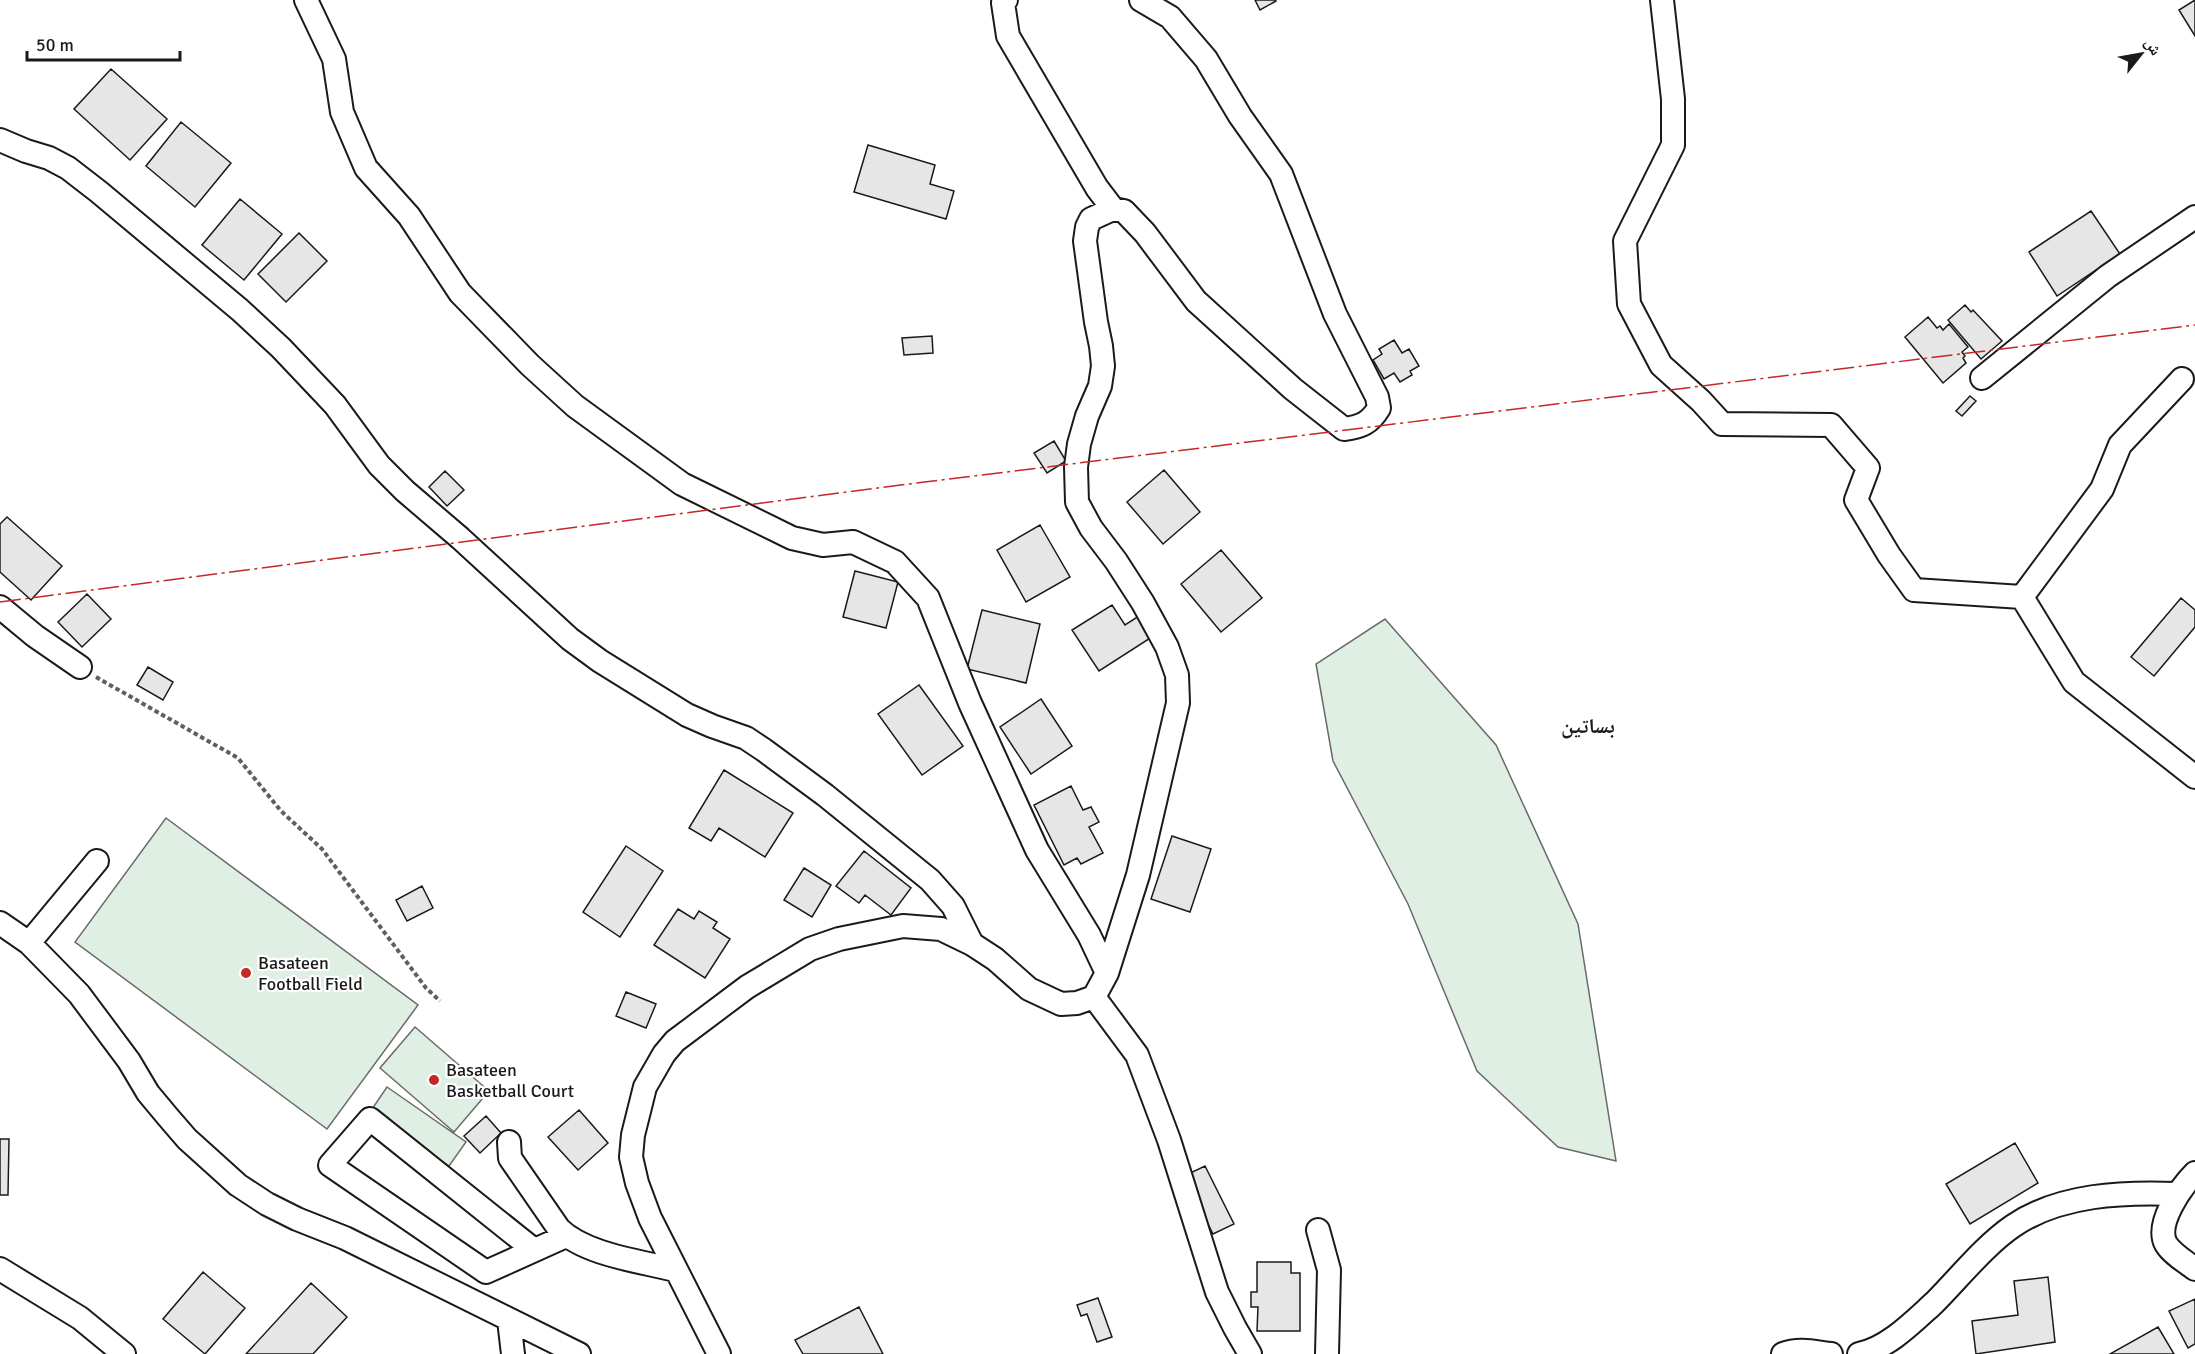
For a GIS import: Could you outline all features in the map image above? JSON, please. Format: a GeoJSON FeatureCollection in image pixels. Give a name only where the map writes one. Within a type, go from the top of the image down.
{"type":"FeatureCollection","features":[{"type":"Feature","properties":{"kind":"street"},"geometry":{"type":"LineString","coordinates":[[306,0],[334,59],[342,112],[366,168],[409,216],[460,293],[530,364],[574,406],[682,484],[792,538],[823,545],[853,542],[895,562],[927,598],[970,703],[1037,850],[1089,935],[1107,973]]}},
{"type":"Feature","properties":{"kind":"street"},"geometry":{"type":"LineString","coordinates":[[1006,0],[1004,3],[1008,36],[1097,188],[1113,208],[1124,211],[1132,218],[1196,302],[1319,411],[1344,429],[1360,427],[1372,419],[1379,408],[1377,397],[1335,314],[1281,174],[1240,116],[1206,59],[1170,17],[1141,0]]}},
{"type":"Feature","properties":{"kind":"street"},"geometry":{"type":"LineString","coordinates":[[1662,0],[1673,99],[1673,145],[1625,241],[1629,304],[1660,365],[1701,401],[1722,424],[1831,425],[1868,468],[1856,500],[1889,555],[1914,590],[2022,597]]}},
{"type":"Feature","properties":{"kind":"street"},"geometry":{"type":"LineString","coordinates":[[0,140],[49,158],[68,168],[99,192],[240,310],[281,348],[335,405],[379,465],[570,639],[627,679],[687,715],[746,738],[825,795],[930,880],[953,906],[972,944]]}},
{"type":"Feature","properties":{"kind":"street"},"geometry":{"type":"LineString","coordinates":[[719,1354],[650,1218],[637,1183],[632,1157],[633,1135],[645,1087],[664,1054],[675,1041],[747,987],[810,949],[839,939],[903,926],[941,929],[972,944],[995,959],[1029,989],[1061,1004],[1077,1003],[1094,997],[1107,973],[1138,875],[1178,703],[1177,675],[1167,647],[1143,603],[1091,528],[1077,502],[1076,467],[1079,444],[1087,416],[1100,386],[1103,366],[1085,242],[1087,227],[1092,219],[1113,208]]}},
{"type":"Feature","properties":{"kind":"street"},"geometry":{"type":"LineString","coordinates":[[1982,378],[2108,276],[2195,217]]}},
{"type":"Feature","properties":{"kind":"street"},"geometry":{"type":"LineString","coordinates":[[2022,597],[2102,489],[2120,445],[2182,379]]}},
{"type":"Feature","properties":{"kind":"street"},"geometry":{"type":"LineString","coordinates":[[2022,597],[2074,682],[2195,777]]}},
{"type":"Feature","properties":{"kind":"street"},"geometry":{"type":"LineString","coordinates":[[0,607],[35,636],[80,667]]}},
{"type":"Feature","properties":{"kind":"street"},"geometry":{"type":"LineString","coordinates":[[29,943],[97,861]]}},
{"type":"Feature","properties":{"kind":"street"},"geometry":{"type":"LineString","coordinates":[[0,923],[29,943],[79,994],[129,1061],[148,1093],[174,1125],[238,1185],[267,1204],[297,1219],[345,1238],[579,1354]]}},
{"type":"Feature","properties":{"kind":"street"},"geometry":{"type":"LineString","coordinates":[[1094,997],[1137,1055],[1169,1140],[1217,1292],[1250,1354]]}},
{"type":"Feature","properties":{"kind":"street"},"geometry":{"type":"LineString","coordinates":[[534,1250],[370,1119],[330,1165],[486,1272],[566,1236]]}},
{"type":"Feature","properties":{"kind":"street"},"geometry":{"type":"LineString","coordinates":[[509,1142],[510,1158],[566,1236],[603,1253],[675,1270]]}},
{"type":"Feature","properties":{"kind":"street"},"geometry":{"type":"LineString","coordinates":[[2195,1173],[2177,1194],[2163,1234],[2167,1245],[2195,1269]]}},
{"type":"Feature","properties":{"kind":"street"},"geometry":{"type":"LineString","coordinates":[[1859,1354],[1903,1331],[2013,1226],[2061,1204],[2133,1192],[2177,1194]]}},
{"type":"Feature","properties":{"kind":"street"},"geometry":{"type":"LineString","coordinates":[[1318,1230],[1329,1270],[1327,1354]]}},
{"type":"Feature","properties":{"kind":"street"},"geometry":{"type":"LineString","coordinates":[[0,1269],[80,1318],[124,1354]]}},
{"type":"Feature","properties":{"kind":"street"},"geometry":{"type":"LineString","coordinates":[[509,1320],[513,1354]]}},
{"type":"Feature","properties":{"kind":"street"},"geometry":{"type":"LineString","coordinates":[[1783,1354],[1805,1350],[1831,1354]]}},
{"type":"Feature","properties":{"kind":"path"},"geometry":{"type":"LineString","coordinates":[[80,667],[151,710],[238,758],[281,811],[322,849],[426,988],[440,1001]]}},
{"type":"Feature","properties":{"kind":"green space"},"geometry":{"type":"Polygon","coordinates":[[[1385,619],[1496,745],[1578,924],[1616,1161],[1558,1147],[1477,1071],[1408,904],[1333,761],[1316,664],[1385,619]]]}},
{"type":"Feature","properties":{"kind":"green space","name":"Basateen Football Field"},"geometry":{"type":"Polygon","coordinates":[[[166,818],[418,1005],[327,1129],[75,942],[166,818]]]}},
{"type":"Feature","properties":{"kind":"green space","name":"Basateen Basketball Court"},"geometry":{"type":"Polygon","coordinates":[[[415,1027],[489,1091],[454,1132],[380,1068],[415,1027]]]}},
{"type":"Feature","properties":{"kind":"green space"},"geometry":{"type":"Polygon","coordinates":[[[387,1087],[466,1142],[449,1166],[370,1112],[387,1087]]]}},
{"type":"Feature","properties":{"kind":"building"},"geometry":{"type":"Polygon","coordinates":[[[1255,0],[1275,0],[1276,1],[1260,10],[1255,0]]]}},
{"type":"Feature","properties":{"kind":"building"},"geometry":{"type":"Polygon","coordinates":[[[2195,0],[2195,36],[2179,10],[2195,0]]]}},
{"type":"Feature","properties":{"kind":"building"},"geometry":{"type":"Polygon","coordinates":[[[111,69],[167,119],[130,160],[74,109],[111,69]]]}},
{"type":"Feature","properties":{"kind":"building"},"geometry":{"type":"Polygon","coordinates":[[[181,122],[231,163],[195,207],[146,166],[181,122]]]}},
{"type":"Feature","properties":{"kind":"building"},"geometry":{"type":"Polygon","coordinates":[[[868,145],[935,165],[930,184],[954,191],[946,219],[854,192],[868,145]]]}},
{"type":"Feature","properties":{"kind":"building"},"geometry":{"type":"Polygon","coordinates":[[[240,199],[282,234],[244,280],[202,245],[240,199]]]}},
{"type":"Feature","properties":{"kind":"building"},"geometry":{"type":"Polygon","coordinates":[[[2091,211],[2120,254],[2057,296],[2029,252],[2091,211]]]}},
{"type":"Feature","properties":{"kind":"building"},"geometry":{"type":"Polygon","coordinates":[[[299,233],[327,261],[286,302],[258,274],[299,233]]]}},
{"type":"Feature","properties":{"kind":"building"},"geometry":{"type":"Polygon","coordinates":[[[1965,305],[1971,312],[1973,310],[2002,341],[1981,359],[1948,320],[1965,305]]]}},
{"type":"Feature","properties":{"kind":"building"},"geometry":{"type":"Polygon","coordinates":[[[1928,317],[1937,328],[1940,326],[1943,330],[1949,324],[1968,347],[1962,352],[1966,363],[1943,383],[1905,337],[1928,317]]]}},
{"type":"Feature","properties":{"kind":"building"},"geometry":{"type":"Polygon","coordinates":[[[932,336],[933,353],[904,355],[902,338],[932,336]]]}},
{"type":"Feature","properties":{"kind":"building"},"geometry":{"type":"Polygon","coordinates":[[[1394,340],[1402,353],[1409,349],[1419,366],[1410,371],[1412,375],[1400,382],[1394,373],[1384,379],[1373,360],[1382,354],[1379,349],[1394,340]]]}},
{"type":"Feature","properties":{"kind":"building"},"geometry":{"type":"Polygon","coordinates":[[[1970,396],[1976,401],[1962,416],[1956,411],[1970,396]]]}},
{"type":"Feature","properties":{"kind":"building"},"geometry":{"type":"Polygon","coordinates":[[[1054,441],[1066,461],[1047,473],[1034,453],[1054,441]]]}},
{"type":"Feature","properties":{"kind":"building"},"geometry":{"type":"Polygon","coordinates":[[[1164,470],[1200,512],[1163,544],[1127,502],[1164,470]]]}},
{"type":"Feature","properties":{"kind":"building"},"geometry":{"type":"Polygon","coordinates":[[[445,471],[464,490],[447,506],[429,487],[445,471]]]}},
{"type":"Feature","properties":{"kind":"building"},"geometry":{"type":"Polygon","coordinates":[[[7,517],[62,566],[31,600],[0,572],[0,524],[7,517]]]}},
{"type":"Feature","properties":{"kind":"building"},"geometry":{"type":"Polygon","coordinates":[[[1040,525],[1070,577],[1026,602],[997,550],[1040,525]]]}},
{"type":"Feature","properties":{"kind":"building"},"geometry":{"type":"Polygon","coordinates":[[[1221,550],[1262,598],[1221,632],[1181,584],[1221,550]]]}},
{"type":"Feature","properties":{"kind":"building"},"geometry":{"type":"Polygon","coordinates":[[[855,571],[898,582],[886,628],[843,617],[855,571]]]}},
{"type":"Feature","properties":{"kind":"building"},"geometry":{"type":"Polygon","coordinates":[[[87,594],[111,619],[82,647],[58,622],[87,594]]]}},
{"type":"Feature","properties":{"kind":"building"},"geometry":{"type":"Polygon","coordinates":[[[2181,598],[2195,610],[2195,627],[2154,676],[2131,657],[2181,598]]]}},
{"type":"Feature","properties":{"kind":"building"},"geometry":{"type":"Polygon","coordinates":[[[1112,605],[1125,625],[1142,614],[1155,635],[1099,671],[1072,630],[1112,605]]]}},
{"type":"Feature","properties":{"kind":"building"},"geometry":{"type":"Polygon","coordinates":[[[982,610],[1040,624],[1026,683],[967,669],[982,610]]]}},
{"type":"Feature","properties":{"kind":"building"},"geometry":{"type":"Polygon","coordinates":[[[148,667],[173,682],[163,700],[137,685],[148,667]]]}},
{"type":"Feature","properties":{"kind":"building"},"geometry":{"type":"Polygon","coordinates":[[[919,685],[963,746],[922,775],[878,714],[919,685]]]}},
{"type":"Feature","properties":{"kind":"building"},"geometry":{"type":"Polygon","coordinates":[[[1041,699],[1072,746],[1031,774],[1000,727],[1041,699]]]}},
{"type":"Feature","properties":{"kind":"building"},"geometry":{"type":"Polygon","coordinates":[[[724,770],[793,813],[765,857],[719,828],[711,841],[689,828],[724,770]]]}},
{"type":"Feature","properties":{"kind":"building"},"geometry":{"type":"Polygon","coordinates":[[[1071,786],[1083,810],[1091,807],[1099,822],[1089,827],[1103,853],[1081,864],[1077,858],[1064,865],[1034,805],[1071,786]]]}},
{"type":"Feature","properties":{"kind":"building"},"geometry":{"type":"Polygon","coordinates":[[[1172,836],[1211,849],[1190,912],[1151,899],[1172,836]]]}},
{"type":"Feature","properties":{"kind":"building"},"geometry":{"type":"Polygon","coordinates":[[[626,846],[663,871],[620,937],[583,912],[626,846]]]}},
{"type":"Feature","properties":{"kind":"building"},"geometry":{"type":"Polygon","coordinates":[[[864,851],[911,888],[891,915],[865,895],[859,903],[836,886],[864,851]]]}},
{"type":"Feature","properties":{"kind":"building"},"geometry":{"type":"Polygon","coordinates":[[[804,868],[831,885],[812,917],[784,900],[804,868]]]}},
{"type":"Feature","properties":{"kind":"building"},"geometry":{"type":"Polygon","coordinates":[[[422,886],[433,908],[407,921],[396,900],[422,886]]]}},
{"type":"Feature","properties":{"kind":"building"},"geometry":{"type":"Polygon","coordinates":[[[678,909],[694,919],[699,911],[717,922],[713,928],[730,939],[705,978],[654,945],[678,909]]]}},
{"type":"Feature","properties":{"kind":"building"},"geometry":{"type":"Polygon","coordinates":[[[626,992],[656,1004],[646,1028],[616,1016],[626,992]]]}},
{"type":"Feature","properties":{"kind":"building"},"geometry":{"type":"Polygon","coordinates":[[[579,1110],[608,1143],[578,1170],[548,1137],[579,1110]]]}},
{"type":"Feature","properties":{"kind":"building"},"geometry":{"type":"Polygon","coordinates":[[[486,1116],[501,1133],[480,1153],[464,1136],[486,1116]]]}},
{"type":"Feature","properties":{"kind":"building"},"geometry":{"type":"Polygon","coordinates":[[[0,1139],[9,1139],[8,1195],[0,1195],[0,1139]]]}},
{"type":"Feature","properties":{"kind":"building"},"geometry":{"type":"Polygon","coordinates":[[[2015,1143],[2038,1183],[1970,1224],[1946,1184],[2015,1143]]]}},
{"type":"Feature","properties":{"kind":"building"},"geometry":{"type":"Polygon","coordinates":[[[1205,1166],[1234,1224],[1213,1234],[1184,1176],[1205,1166]]]}},
{"type":"Feature","properties":{"kind":"building"},"geometry":{"type":"Polygon","coordinates":[[[1257,1262],[1291,1262],[1291,1273],[1300,1273],[1300,1331],[1257,1331],[1258,1307],[1251,1307],[1251,1292],[1257,1292],[1257,1262]]]}},
{"type":"Feature","properties":{"kind":"building"},"geometry":{"type":"Polygon","coordinates":[[[203,1272],[245,1308],[205,1354],[163,1319],[203,1272]]]}},
{"type":"Feature","properties":{"kind":"building"},"geometry":{"type":"Polygon","coordinates":[[[2048,1277],[2055,1342],[1976,1354],[1972,1321],[2018,1315],[2014,1281],[2048,1277]]]}},
{"type":"Feature","properties":{"kind":"building"},"geometry":{"type":"Polygon","coordinates":[[[311,1283],[347,1317],[313,1354],[246,1354],[311,1283]]]}},
{"type":"Feature","properties":{"kind":"building"},"geometry":{"type":"Polygon","coordinates":[[[1098,1298],[1112,1337],[1097,1342],[1087,1314],[1081,1316],[1077,1305],[1098,1298]]]}},
{"type":"Feature","properties":{"kind":"building"},"geometry":{"type":"Polygon","coordinates":[[[2195,1299],[2195,1344],[2188,1348],[2169,1311],[2195,1299]]]}},
{"type":"Feature","properties":{"kind":"building"},"geometry":{"type":"Polygon","coordinates":[[[859,1307],[883,1354],[803,1354],[795,1340],[859,1307]]]}},
{"type":"Feature","properties":{"kind":"building"},"geometry":{"type":"Polygon","coordinates":[[[2158,1327],[2174,1354],[2110,1354],[2158,1327]]]}},
{"type":"Feature","properties":{"kind":"power"},"geometry":{"type":"LineString","coordinates":[[0,602],[893,486],[2195,325]]}},
{"type":"Feature","properties":{"kind":"place","name":"Basateen Football Field"},"geometry":{"type":"Point","coordinates":[246,973]}},
{"type":"Feature","properties":{"kind":"place","name":"Basateen Basketball Court"},"geometry":{"type":"Point","coordinates":[434,1080]}},
{"type":"Feature","properties":{"kind":"district","name":"بساتين"},"geometry":{"type":"Point","coordinates":[1588,726]}}]}
